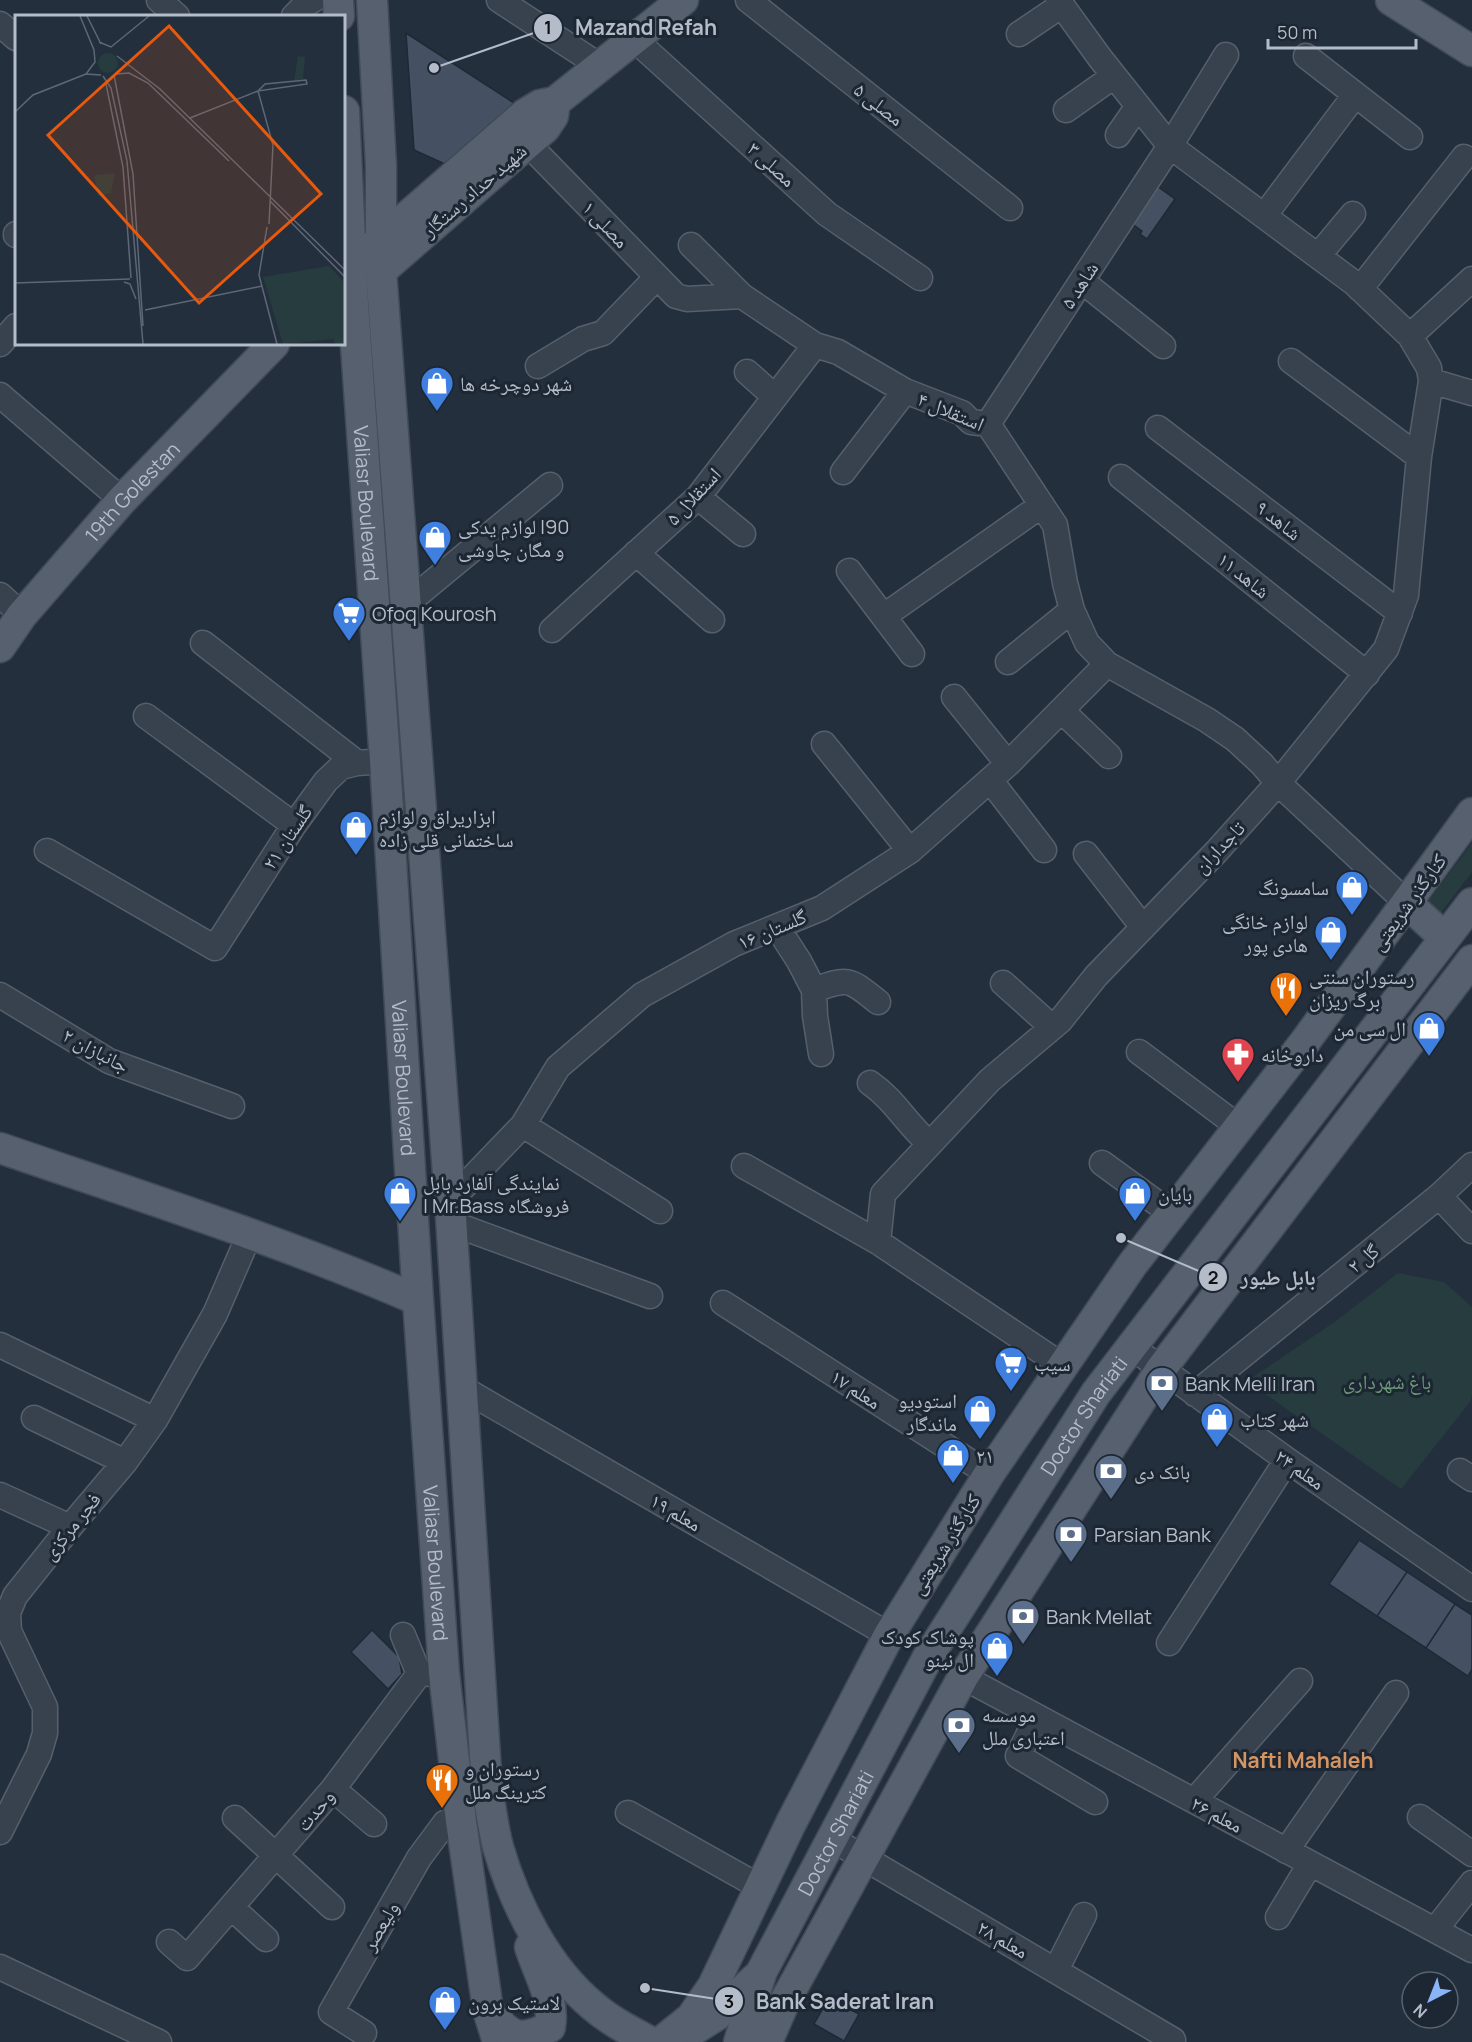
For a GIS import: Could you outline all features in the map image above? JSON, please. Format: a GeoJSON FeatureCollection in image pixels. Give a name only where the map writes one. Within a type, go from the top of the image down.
{"type":"FeatureCollection","features":[{"type":"Feature","properties":{"kind":"main road"},"geometry":{"type":"LineString","coordinates":[[338,0],[339,15]]}},
{"type":"Feature","properties":{"kind":"main road","name":"Valiasr Boulevard"},"geometry":{"type":"LineString","coordinates":[[372,0],[381,166],[381,271],[450,1212],[487,1788],[498,1845],[509,1882]]}},
{"type":"Feature","properties":{"kind":"main road"},"geometry":{"type":"LineString","coordinates":[[1391,0],[1472,51]]}},
{"type":"Feature","properties":{"kind":"main road","name":"شهید حداد رستگار"},"geometry":{"type":"LineString","coordinates":[[380,241],[525,114],[540,105],[555,102],[675,4]]}},
{"type":"Feature","properties":{"kind":"main road","name":"شهید حداد رستگار"},"geometry":{"type":"LineString","coordinates":[[381,271],[545,128],[554,116],[555,102]]}},
{"type":"Feature","properties":{"kind":"main road","name":"Valiasr Boulevard"},"geometry":{"type":"LineString","coordinates":[[345,148],[371,762],[418,1300],[432,1674],[461,1821],[488,2010],[498,2042]]}},
{"type":"Feature","properties":{"kind":"main road"},"geometry":{"type":"LineString","coordinates":[[348,257],[380,241]]}},
{"type":"Feature","properties":{"kind":"main road"},"geometry":{"type":"LineString","coordinates":[[348,257],[381,271]]}},
{"type":"Feature","properties":{"kind":"main road","name":"19th Golestan"},"geometry":{"type":"LineString","coordinates":[[0,647],[22,615],[122,500],[273,345]]}},
{"type":"Feature","properties":{"kind":"main road","name":"کنارگذر شریعتی"},"geometry":{"type":"LineString","coordinates":[[650,2042],[682,2027],[701,2005],[727,1957],[791,1823],[889,1635],[989,1474],[1132,1265],[1304,1043],[1472,813]]}},
{"type":"Feature","properties":{"kind":"main road"},"geometry":{"type":"LineString","coordinates":[[1407,903],[1445,938]]}},
{"type":"Feature","properties":{"kind":"main road","name":"Doctor Shariati"},"geometry":{"type":"LineString","coordinates":[[762,1971],[928,1657],[1095,1393],[1472,903]]}},
{"type":"Feature","properties":{"kind":"main road"},"geometry":{"type":"LineString","coordinates":[[767,2042],[784,2003],[963,1677],[1161,1369],[1472,962]]}},
{"type":"Feature","properties":{"kind":"main road"},"geometry":{"type":"LineString","coordinates":[[0,1148],[250,1233],[331,1263],[418,1300]]}},
{"type":"Feature","properties":{"kind":"main road"},"geometry":{"type":"LineString","coordinates":[[488,2010],[506,2031],[516,2037],[528,2040],[550,2027],[552,2014],[550,2001],[537,1971],[509,1882]]}},
{"type":"Feature","properties":{"kind":"main road"},"geometry":{"type":"LineString","coordinates":[[509,1882],[554,1965],[567,1980],[592,2006],[650,2042],[678,2038],[703,2025],[740,1995],[762,1971]]}},
{"type":"Feature","properties":{"kind":"main road"},"geometry":{"type":"LineString","coordinates":[[739,2042],[762,1971]]}},
{"type":"Feature","properties":{"kind":"street"},"geometry":{"type":"LineString","coordinates":[[159,0],[176,15]]}},
{"type":"Feature","properties":{"kind":"street"},"geometry":{"type":"LineString","coordinates":[[295,15],[313,0]]}},
{"type":"Feature","properties":{"kind":"street"},"geometry":{"type":"LineString","coordinates":[[499,0],[600,66]]}},
{"type":"Feature","properties":{"kind":"street","name":"مصلی ۵"},"geometry":{"type":"LineString","coordinates":[[748,0],[1010,208]]}},
{"type":"Feature","properties":{"kind":"street"},"geometry":{"type":"LineString","coordinates":[[1020,34],[1060,3],[1170,146],[1360,289],[1410,336],[1429,368],[1431,381],[1466,392]]}},
{"type":"Feature","properties":{"kind":"street"},"geometry":{"type":"LineString","coordinates":[[0,24],[15,37]]}},
{"type":"Feature","properties":{"kind":"street","name":"مصلی ۳"},"geometry":{"type":"LineString","coordinates":[[634,39],[827,214],[920,278]]}},
{"type":"Feature","properties":{"kind":"street","name":"شاهد ۵"},"geometry":{"type":"LineString","coordinates":[[988,424],[1170,146],[1226,55]]}},
{"type":"Feature","properties":{"kind":"street"},"geometry":{"type":"LineString","coordinates":[[1306,56],[1410,137]]}},
{"type":"Feature","properties":{"kind":"street"},"geometry":{"type":"LineString","coordinates":[[1066,110],[1114,76]]}},
{"type":"Feature","properties":{"kind":"street"},"geometry":{"type":"LineString","coordinates":[[1264,216],[1355,94]]}},
{"type":"Feature","properties":{"kind":"street"},"geometry":{"type":"LineString","coordinates":[[1118,135],[1138,106]]}},
{"type":"Feature","properties":{"kind":"street","name":"مصلی ۱"},"geometry":{"type":"LineString","coordinates":[[528,144],[676,296],[687,299],[742,296]]}},
{"type":"Feature","properties":{"kind":"street"},"geometry":{"type":"LineString","coordinates":[[1360,289],[1464,157]]}},
{"type":"Feature","properties":{"kind":"street"},"geometry":{"type":"LineString","coordinates":[[1318,256],[1353,214]]}},
{"type":"Feature","properties":{"kind":"street","name":"استقلال ۴"},"geometry":{"type":"LineString","coordinates":[[692,245],[742,296],[815,345],[838,352],[905,392],[962,413],[971,422],[988,424],[1055,525],[1072,610],[1087,643],[1107,664],[1207,720],[1235,739],[1262,764],[1278,783],[1407,903]]}},
{"type":"Feature","properties":{"kind":"street"},"geometry":{"type":"LineString","coordinates":[[538,366],[583,339],[603,333],[657,277]]}},
{"type":"Feature","properties":{"kind":"street"},"geometry":{"type":"LineString","coordinates":[[1410,336],[1472,279]]}},
{"type":"Feature","properties":{"kind":"street"},"geometry":{"type":"LineString","coordinates":[[1082,281],[1163,346]]}},
{"type":"Feature","properties":{"kind":"street"},"geometry":{"type":"LineString","coordinates":[[0,344],[15,327]]}},
{"type":"Feature","properties":{"kind":"street","name":"استقلال ۵"},"geometry":{"type":"LineString","coordinates":[[552,630],[698,497],[815,345]]}},
{"type":"Feature","properties":{"kind":"street"},"geometry":{"type":"LineString","coordinates":[[1291,361],[1419,457]]}},
{"type":"Feature","properties":{"kind":"street"},"geometry":{"type":"LineString","coordinates":[[747,372],[775,397]]}},
{"type":"Feature","properties":{"kind":"street","name":"تاجداران"},"geometry":{"type":"LineString","coordinates":[[878,1242],[884,1194],[990,1080],[1060,1021],[1096,976],[1142,926],[1216,852],[1278,783],[1386,649],[1406,595],[1419,457],[1431,381]]}},
{"type":"Feature","properties":{"kind":"street"},"geometry":{"type":"LineString","coordinates":[[843,472],[905,392]]}},
{"type":"Feature","properties":{"kind":"street"},"geometry":{"type":"LineString","coordinates":[[0,395],[122,500]]}},
{"type":"Feature","properties":{"kind":"street","name":"شاهد ۹"},"geometry":{"type":"LineString","coordinates":[[1158,428],[1400,613]]}},
{"type":"Feature","properties":{"kind":"street","name":"شاهد ۱۱"},"geometry":{"type":"LineString","coordinates":[[1121,477],[1367,674]]}},
{"type":"Feature","properties":{"kind":"street"},"geometry":{"type":"LineString","coordinates":[[405,605],[550,485]]}},
{"type":"Feature","properties":{"kind":"street"},"geometry":{"type":"LineString","coordinates":[[698,497],[743,534]]}},
{"type":"Feature","properties":{"kind":"street"},"geometry":{"type":"LineString","coordinates":[[884,616],[1042,505]]}},
{"type":"Feature","properties":{"kind":"street"},"geometry":{"type":"LineString","coordinates":[[636,553],[712,620]]}},
{"type":"Feature","properties":{"kind":"street"},"geometry":{"type":"LineString","coordinates":[[849,570],[912,654]]}},
{"type":"Feature","properties":{"kind":"street"},"geometry":{"type":"LineString","coordinates":[[0,595],[22,615]]}},
{"type":"Feature","properties":{"kind":"street"},"geometry":{"type":"LineString","coordinates":[[1008,662],[1072,610]]}},
{"type":"Feature","properties":{"kind":"street"},"geometry":{"type":"LineString","coordinates":[[203,643],[371,762]]}},
{"type":"Feature","properties":{"kind":"street","name":"گلستان ۱۶"},"geometry":{"type":"LineString","coordinates":[[450,1212],[523,1125],[558,1067],[642,995],[734,944],[822,908],[910,851],[1008,764],[1107,664]]}},
{"type":"Feature","properties":{"kind":"street"},"geometry":{"type":"LineString","coordinates":[[954,697],[1008,764]]}},
{"type":"Feature","properties":{"kind":"street"},"geometry":{"type":"LineString","coordinates":[[1062,711],[1109,756]]}},
{"type":"Feature","properties":{"kind":"street"},"geometry":{"type":"LineString","coordinates":[[146,716],[294,825]]}},
{"type":"Feature","properties":{"kind":"street"},"geometry":{"type":"LineString","coordinates":[[824,744],[910,851]]}},
{"type":"Feature","properties":{"kind":"street","name":"گلستان ۲۱"},"geometry":{"type":"LineString","coordinates":[[47,851],[214,948],[294,825],[326,781],[341,767],[371,762]]}},
{"type":"Feature","properties":{"kind":"street"},"geometry":{"type":"LineString","coordinates":[[990,780],[1044,850]]}},
{"type":"Feature","properties":{"kind":"street"},"geometry":{"type":"LineString","coordinates":[[1086,854],[1142,926]]}},
{"type":"Feature","properties":{"kind":"street"},"geometry":{"type":"LineString","coordinates":[[777,927],[814,990],[815,1016],[821,1054]]}},
{"type":"Feature","properties":{"kind":"street"},"geometry":{"type":"LineString","coordinates":[[814,990],[839,981],[854,983],[878,1002]]}},
{"type":"Feature","properties":{"kind":"street"},"geometry":{"type":"LineString","coordinates":[[1003,983],[1052,1027]]}},
{"type":"Feature","properties":{"kind":"street","name":"جانبازان ۲"},"geometry":{"type":"LineString","coordinates":[[0,995],[109,1061],[232,1106]]}},
{"type":"Feature","properties":{"kind":"street"},"geometry":{"type":"LineString","coordinates":[[1139,1052],[1239,1127]]}},
{"type":"Feature","properties":{"kind":"street"},"geometry":{"type":"LineString","coordinates":[[870,1083],[885,1093],[914,1131],[930,1144]]}},
{"type":"Feature","properties":{"kind":"street"},"geometry":{"type":"LineString","coordinates":[[523,1125],[660,1211]]}},
{"type":"Feature","properties":{"kind":"street"},"geometry":{"type":"LineString","coordinates":[[1102,1163],[1172,1214]]}},
{"type":"Feature","properties":{"kind":"street","name":"گل ۲"},"geometry":{"type":"LineString","coordinates":[[1195,1394],[1439,1196],[1472,1165]]}},
{"type":"Feature","properties":{"kind":"street"},"geometry":{"type":"LineString","coordinates":[[744,1166],[878,1242],[1063,1366]]}},
{"type":"Feature","properties":{"kind":"street"},"geometry":{"type":"LineString","coordinates":[[1439,1196],[1472,1231]]}},
{"type":"Feature","properties":{"kind":"street"},"geometry":{"type":"LineString","coordinates":[[450,1212],[650,1296]]}},
{"type":"Feature","properties":{"kind":"street","name":"فجر مرکزی"},"geometry":{"type":"LineString","coordinates":[[0,1832],[39,1754],[45,1733],[45,1707],[5,1630],[8,1613],[15,1596],[125,1462],[155,1420],[215,1314],[250,1233]]}},
{"type":"Feature","properties":{"kind":"street","name":"معلم ۱۷"},"geometry":{"type":"LineString","coordinates":[[723,1303],[989,1474]]}},
{"type":"Feature","properties":{"kind":"street"},"geometry":{"type":"LineString","coordinates":[[0,1345],[155,1420]]}},
{"type":"Feature","properties":{"kind":"street","name":"معلم ۲۴"},"geometry":{"type":"LineString","coordinates":[[1130,1346],[1287,1460],[1472,1589]]}},
{"type":"Feature","properties":{"kind":"street","name":"معلم ۱۹"},"geometry":{"type":"LineString","coordinates":[[462,1388],[889,1635]]}},
{"type":"Feature","properties":{"kind":"street"},"geometry":{"type":"LineString","coordinates":[[34,1418],[125,1462]]}},
{"type":"Feature","properties":{"kind":"street"},"geometry":{"type":"LineString","coordinates":[[1169,1643],[1287,1460]]}},
{"type":"Feature","properties":{"kind":"street"},"geometry":{"type":"LineString","coordinates":[[0,1495],[70,1527]]}},
{"type":"Feature","properties":{"kind":"street"},"geometry":{"type":"LineString","coordinates":[[403,1635],[432,1674]]}},
{"type":"Feature","properties":{"kind":"street","name":"وحدت"},"geometry":{"type":"LineString","coordinates":[[169,1942],[187,1958],[432,1674]]}},
{"type":"Feature","properties":{"kind":"street","name":"معلم ۲۶"},"geometry":{"type":"LineString","coordinates":[[963,1677],[1472,1950]]}},
{"type":"Feature","properties":{"kind":"street"},"geometry":{"type":"LineString","coordinates":[[1194,1801],[1300,1682]]}},
{"type":"Feature","properties":{"kind":"street"},"geometry":{"type":"LineString","coordinates":[[1286,1851],[1396,1693]]}},
{"type":"Feature","properties":{"kind":"street"},"geometry":{"type":"LineString","coordinates":[[1037,1717],[1017,1756],[1095,1802]]}},
{"type":"Feature","properties":{"kind":"street"},"geometry":{"type":"LineString","coordinates":[[333,1789],[374,1824]]}},
{"type":"Feature","properties":{"kind":"street"},"geometry":{"type":"LineString","coordinates":[[628,1813],[760,1887]]}},
{"type":"Feature","properties":{"kind":"street"},"geometry":{"type":"LineString","coordinates":[[1420,1817],[1472,1854]]}},
{"type":"Feature","properties":{"kind":"street"},"geometry":{"type":"LineString","coordinates":[[235,1818],[332,1907]]}},
{"type":"Feature","properties":{"kind":"street","name":"ولیعصر"},"geometry":{"type":"LineString","coordinates":[[364,2033],[331,2012],[419,1858],[445,1823],[461,1821]]}},
{"type":"Feature","properties":{"kind":"street","name":"معلم ۲۸"},"geometry":{"type":"LineString","coordinates":[[832,1839],[1173,2040]]}},
{"type":"Feature","properties":{"kind":"street"},"geometry":{"type":"LineString","coordinates":[[1278,1917],[1310,1863]]}},
{"type":"Feature","properties":{"kind":"street"},"geometry":{"type":"LineString","coordinates":[[1435,1930],[1472,1883]]}},
{"type":"Feature","properties":{"kind":"street"},"geometry":{"type":"LineString","coordinates":[[231,1907],[266,1939]]}},
{"type":"Feature","properties":{"kind":"street"},"geometry":{"type":"LineString","coordinates":[[1056,1970],[1084,1915]]}},
{"type":"Feature","properties":{"kind":"street"},"geometry":{"type":"LineString","coordinates":[[0,1967],[159,2042]]}},
{"type":"Feature","properties":{"kind":"green space"},"geometry":{"type":"Polygon","coordinates":[[[1472,843],[1472,872],[1433,923],[1420,912],[1472,843]]]}},
{"type":"Feature","properties":{"kind":"green space","name":"باغ شهرداری"},"geometry":{"type":"Polygon","coordinates":[[[1398,1273],[1444,1282],[1472,1307],[1472,1396],[1470,1402],[1401,1489],[1247,1381],[1336,1321],[1398,1273]]]}},
{"type":"Feature","properties":{"kind":"building"},"geometry":{"type":"Polygon","coordinates":[[[406,33],[514,103],[447,165],[414,150],[406,33]]]}},
{"type":"Feature","properties":{"kind":"building"},"geometry":{"type":"Polygon","coordinates":[[[1154,184],[1175,199],[1147,239],[1140,234],[1142,231],[1128,221],[1154,184]]]}},
{"type":"Feature","properties":{"kind":"building"},"geometry":{"type":"Polygon","coordinates":[[[1359,1540],[1407,1572],[1377,1616],[1329,1584],[1359,1540]]]}},
{"type":"Feature","properties":{"kind":"building"},"geometry":{"type":"Polygon","coordinates":[[[1407,1572],[1455,1604],[1426,1648],[1377,1616],[1407,1572]]]}},
{"type":"Feature","properties":{"kind":"building"},"geometry":{"type":"Polygon","coordinates":[[[1455,1604],[1472,1615],[1472,1669],[1468,1676],[1426,1648],[1455,1604]]]}},
{"type":"Feature","properties":{"kind":"building"},"geometry":{"type":"Polygon","coordinates":[[[372,1630],[399,1657],[402,1674],[388,1689],[351,1652],[372,1630]]]}},
{"type":"Feature","properties":{"kind":"building"},"geometry":{"type":"Polygon","coordinates":[[[829,1998],[859,2014],[844,2041],[814,2024],[829,1998]]]}},
{"type":"Feature","properties":{"kind":"place","name":"Mazand Refah"},"geometry":{"type":"Point","coordinates":[434,68]}},
{"type":"Feature","properties":{"kind":"place","name":"شهر دوچرخه ها"},"geometry":{"type":"Point","coordinates":[437,412]}},
{"type":"Feature","properties":{"kind":"place","name":"لوازم یدکی l90 و مگان چاوشی"},"geometry":{"type":"Point","coordinates":[435,566]}},
{"type":"Feature","properties":{"kind":"place","name":"Ofoq Kourosh"},"geometry":{"type":"Point","coordinates":[349,642]}},
{"type":"Feature","properties":{"kind":"place","name":"ابزاریراق و لوازم ساختمانی قلی زاده"},"geometry":{"type":"Point","coordinates":[356,856]}},
{"type":"Feature","properties":{"kind":"place","name":"سامسونگ"},"geometry":{"type":"Point","coordinates":[1352,916]}},
{"type":"Feature","properties":{"kind":"place","name":"لوازم خانگی هادی پور"},"geometry":{"type":"Point","coordinates":[1331,961]}},
{"type":"Feature","properties":{"kind":"place","name":"رستوران سنتی برگ ریزان"},"geometry":{"type":"Point","coordinates":[1286,1017]}},
{"type":"Feature","properties":{"kind":"place","name":"ال سی من"},"geometry":{"type":"Point","coordinates":[1429,1057]}},
{"type":"Feature","properties":{"kind":"place","name":"داروخانه"},"geometry":{"type":"Point","coordinates":[1238,1083]}},
{"type":"Feature","properties":{"kind":"place","name":"نمایندگی آلفارد بابل | Mr.Bass فروشگاه"},"geometry":{"type":"Point","coordinates":[400,1222]}},
{"type":"Feature","properties":{"kind":"place","name":"بایان"},"geometry":{"type":"Point","coordinates":[1135,1222]}},
{"type":"Feature","properties":{"kind":"place","name":"بابل طیور"},"geometry":{"type":"Point","coordinates":[1121,1238]}},
{"type":"Feature","properties":{"kind":"place","name":"سیب"},"geometry":{"type":"Point","coordinates":[1011,1392]}},
{"type":"Feature","properties":{"kind":"place","name":"Bank Melli Iran"},"geometry":{"type":"Point","coordinates":[1162,1412]}},
{"type":"Feature","properties":{"kind":"place","name":"استودیو ماندگار"},"geometry":{"type":"Point","coordinates":[980,1440]}},
{"type":"Feature","properties":{"kind":"place","name":"شهر کتاب"},"geometry":{"type":"Point","coordinates":[1217,1448]}},
{"type":"Feature","properties":{"kind":"place","name":"۲۱"},"geometry":{"type":"Point","coordinates":[953,1484]}},
{"type":"Feature","properties":{"kind":"place","name":"بانک دی"},"geometry":{"type":"Point","coordinates":[1111,1500]}},
{"type":"Feature","properties":{"kind":"place","name":"Parsian Bank"},"geometry":{"type":"Point","coordinates":[1071,1563]}},
{"type":"Feature","properties":{"kind":"place","name":"Bank Mellat"},"geometry":{"type":"Point","coordinates":[1023,1645]}},
{"type":"Feature","properties":{"kind":"place","name":"پوشاک کودک ال نینو"},"geometry":{"type":"Point","coordinates":[997,1677]}},
{"type":"Feature","properties":{"kind":"place","name":"موسسه اعتباری ملل"},"geometry":{"type":"Point","coordinates":[959,1754]}},
{"type":"Feature","properties":{"kind":"place","name":"رستوران و کترینگ ملل"},"geometry":{"type":"Point","coordinates":[442,1809]}},
{"type":"Feature","properties":{"kind":"place","name":"Bank Saderat Iran"},"geometry":{"type":"Point","coordinates":[645,1988]}},
{"type":"Feature","properties":{"kind":"place","name":"لاستیک برون"},"geometry":{"type":"Point","coordinates":[445,2031]}},
{"type":"Feature","properties":{"kind":"district","name":"Nafti Mahaleh"},"geometry":{"type":"Point","coordinates":[1303,1760]}}]}
